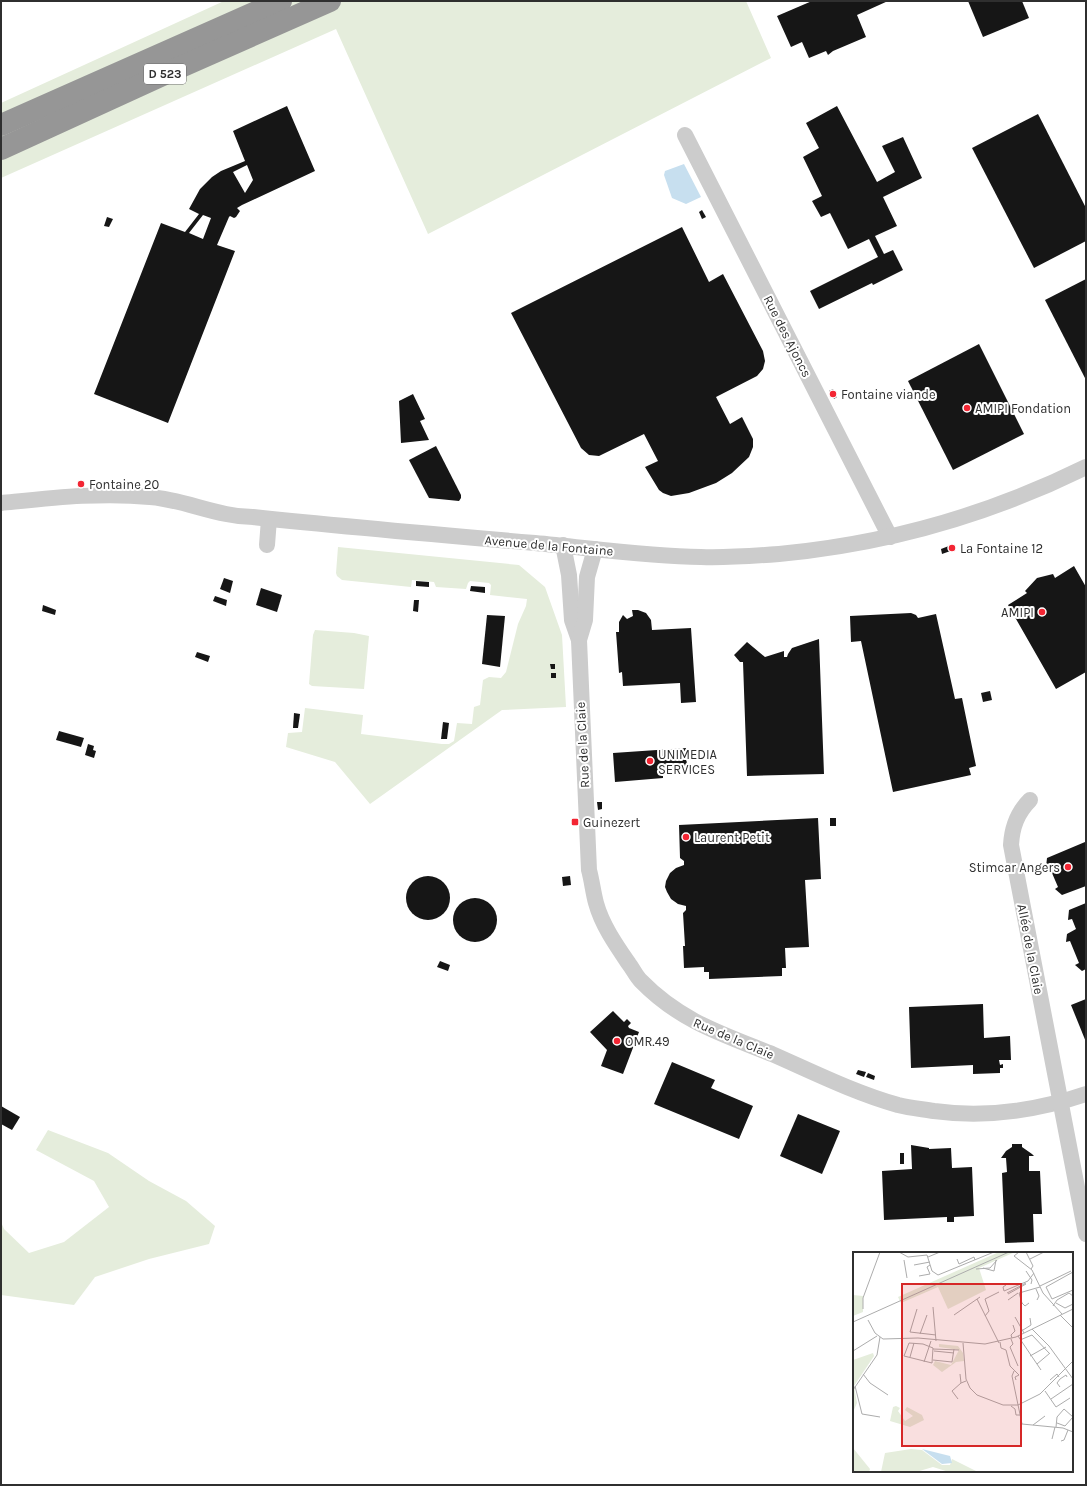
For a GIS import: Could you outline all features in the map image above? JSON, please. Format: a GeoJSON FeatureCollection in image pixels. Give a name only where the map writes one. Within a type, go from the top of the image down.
{"type":"FeatureCollection","features":[{"type":"Feature","properties":{"kind":"highway","name":"D 523"},"geometry":{"type":"LineString","coordinates":[[1,125],[282,1]]}},
{"type":"Feature","properties":{"kind":"highway","name":"D 523"},"geometry":{"type":"LineString","coordinates":[[1,149],[167,73],[330,1]]}},
{"type":"Feature","properties":{"kind":"street","name":"Rue des Ajoncs"},"geometry":{"type":"LineString","coordinates":[[685,135],[890,537]]}},
{"type":"Feature","properties":{"kind":"street","name":"Avenue de la Fontaine"},"geometry":{"type":"LineString","coordinates":[[1,503],[69,496],[152,497],[228,515],[702,558],[733,557],[825,549],[890,537],[940,525],[993,508],[1043,488],[1086,467]]}},
{"type":"Feature","properties":{"kind":"street"},"geometry":{"type":"LineString","coordinates":[[267,544],[269,519]]}},
{"type":"Feature","properties":{"kind":"street","name":"Rue de la Claie"},"geometry":{"type":"LineString","coordinates":[[563,545],[569,575],[572,620],[579,640],[589,870],[596,903],[604,924],[620,952],[640,980],[658,997],[685,1017],[710,1030],[863,1093],[899,1105],[955,1114],[986,1114],[1025,1110],[1059,1103],[1086,1094]]}},
{"type":"Feature","properties":{"kind":"street","name":"Rue de la Claie"},"geometry":{"type":"LineString","coordinates":[[579,640],[585,620],[587,577],[595,549]]}},
{"type":"Feature","properties":{"kind":"street","name":"Allée de la Claie"},"geometry":{"type":"LineString","coordinates":[[1030,800],[1016,819],[1012,832],[1011,845],[1044,1014],[1059,1103],[1086,1234]]}},
{"type":"Feature","properties":{"kind":"green space"},"geometry":{"type":"Polygon","coordinates":[[[224,1],[746,1],[771,58],[428,234],[336,29],[1,178],[1,103],[224,1]]]}},
{"type":"Feature","properties":{"kind":"green space"},"geometry":{"type":"Polygon","coordinates":[[[338,547],[519,565],[545,587],[562,635],[566,707],[502,710],[370,804],[335,762],[286,747],[288,733],[302,732],[305,708],[363,715],[361,734],[449,744],[454,741],[457,723],[472,724],[474,707],[480,705],[483,680],[489,677],[501,678],[506,672],[518,624],[526,606],[527,599],[490,595],[491,585],[489,583],[470,581],[466,589],[436,587],[434,582],[412,580],[411,587],[342,580],[336,573],[338,547]]]}},
{"type":"Feature","properties":{"kind":"green space"},"geometry":{"type":"Polygon","coordinates":[[[315,630],[354,633],[369,636],[364,689],[312,686],[309,684],[313,635],[315,630]]]}},
{"type":"Feature","properties":{"kind":"green space"},"geometry":{"type":"Polygon","coordinates":[[[48,1130],[108,1153],[149,1181],[186,1201],[215,1226],[209,1244],[149,1259],[95,1277],[74,1305],[1,1295],[1,1222],[4,1229],[29,1253],[64,1242],[109,1207],[94,1181],[36,1150],[48,1130]]]}},
{"type":"Feature","properties":{"kind":"water"},"geometry":{"type":"Polygon","coordinates":[[[684,164],[701,197],[686,204],[672,198],[664,175],[665,171],[684,164]]]}},
{"type":"Feature","properties":{"kind":"building"},"geometry":{"type":"Polygon","coordinates":[[[812,1],[888,1],[857,15],[866,37],[833,51],[828,55],[826,51],[809,58],[802,42],[791,47],[777,16],[812,1]]]}},
{"type":"Feature","properties":{"kind":"building"},"geometry":{"type":"Polygon","coordinates":[[[968,1],[1022,1],[1029,18],[983,37],[968,1]]]}},
{"type":"Feature","properties":{"kind":"building"},"geometry":{"type":"Polygon","coordinates":[[[287,106],[315,171],[242,205],[237,208],[240,211],[236,217],[229,217],[217,245],[235,251],[168,423],[94,394],[161,223],[185,232],[199,214],[189,209],[200,189],[212,177],[221,171],[245,161],[233,131],[287,106]],[[247,165],[233,172],[245,193],[253,180],[247,165]],[[203,215],[189,233],[203,239],[211,218],[203,215]]]}},
{"type":"Feature","properties":{"kind":"building"},"geometry":{"type":"Polygon","coordinates":[[[837,106],[877,182],[895,172],[882,146],[903,137],[922,178],[883,197],[897,226],[875,236],[884,254],[893,250],[903,270],[873,285],[872,283],[819,309],[810,291],[878,257],[869,239],[848,249],[830,213],[821,217],[812,201],[822,196],[803,157],[819,148],[806,123],[837,106]]]}},
{"type":"Feature","properties":{"kind":"building"},"geometry":{"type":"Polygon","coordinates":[[[1038,114],[1086,208],[1086,241],[1034,268],[972,148],[1038,114]]]}},
{"type":"Feature","properties":{"kind":"building"},"geometry":{"type":"Polygon","coordinates":[[[702,210],[706,217],[702,219],[699,212],[702,210]]]}},
{"type":"Feature","properties":{"kind":"building"},"geometry":{"type":"Polygon","coordinates":[[[107,217],[113,219],[109,227],[104,226],[107,217]]]}},
{"type":"Feature","properties":{"kind":"building"},"geometry":{"type":"Polygon","coordinates":[[[682,227],[709,282],[723,274],[763,351],[765,361],[763,369],[757,376],[716,397],[730,424],[742,417],[753,439],[753,447],[749,457],[732,473],[716,483],[689,493],[671,496],[659,490],[645,467],[658,461],[644,434],[599,456],[589,455],[581,448],[511,313],[682,227]]]}},
{"type":"Feature","properties":{"kind":"building"},"geometry":{"type":"Polygon","coordinates":[[[1086,279],[1086,380],[1045,300],[1086,279]]]}},
{"type":"Feature","properties":{"kind":"building"},"geometry":{"type":"Polygon","coordinates":[[[979,344],[1024,434],[953,470],[908,381],[979,344]]]}},
{"type":"Feature","properties":{"kind":"building","name":"Fontaine viande"},"geometry":{"type":"Polygon","coordinates":[[[833,389],[837,397],[834,399],[829,391],[833,389]]]}},
{"type":"Feature","properties":{"kind":"building"},"geometry":{"type":"Polygon","coordinates":[[[413,394],[425,419],[420,421],[429,440],[401,443],[399,401],[413,394]]]}},
{"type":"Feature","properties":{"kind":"building"},"geometry":{"type":"Polygon","coordinates":[[[436,446],[461,495],[459,501],[429,498],[409,460],[436,446]]]}},
{"type":"Feature","properties":{"kind":"building","name":"Fontaine 20"},"geometry":{"type":"Polygon","coordinates":[[[77,482],[85,482],[85,486],[77,486],[77,482]]]}},
{"type":"Feature","properties":{"kind":"building"},"geometry":{"type":"Polygon","coordinates":[[[954,544],[956,549],[942,554],[941,549],[954,544]]]}},
{"type":"Feature","properties":{"kind":"building"},"geometry":{"type":"Polygon","coordinates":[[[1074,566],[1086,587],[1086,672],[1056,689],[1008,605],[1027,593],[1025,591],[1037,578],[1053,574],[1055,578],[1074,566]]]}},
{"type":"Feature","properties":{"kind":"building"},"geometry":{"type":"Polygon","coordinates":[[[224,578],[233,581],[230,593],[220,589],[224,578]]]}},
{"type":"Feature","properties":{"kind":"building"},"geometry":{"type":"Polygon","coordinates":[[[416,581],[429,582],[429,587],[416,586],[416,581]]]}},
{"type":"Feature","properties":{"kind":"building"},"geometry":{"type":"Polygon","coordinates":[[[471,586],[485,587],[485,593],[470,591],[471,586]]]}},
{"type":"Feature","properties":{"kind":"building"},"geometry":{"type":"Polygon","coordinates":[[[261,588],[282,595],[277,612],[256,605],[261,588]]]}},
{"type":"Feature","properties":{"kind":"building"},"geometry":{"type":"Polygon","coordinates":[[[215,596],[227,600],[226,606],[213,601],[215,596]]]}},
{"type":"Feature","properties":{"kind":"building"},"geometry":{"type":"Polygon","coordinates":[[[414,600],[419,600],[418,612],[413,611],[414,600]]]}},
{"type":"Feature","properties":{"kind":"building"},"geometry":{"type":"Polygon","coordinates":[[[43,605],[56,610],[55,615],[42,611],[43,605]]]}},
{"type":"Feature","properties":{"kind":"building"},"geometry":{"type":"Polygon","coordinates":[[[632,610],[638,610],[646,613],[651,620],[652,630],[691,628],[696,702],[681,703],[680,683],[623,686],[622,672],[619,673],[616,632],[619,632],[619,622],[623,615],[627,619],[633,616],[632,610]]]}},
{"type":"Feature","properties":{"kind":"building"},"geometry":{"type":"Polygon","coordinates":[[[911,613],[916,615],[918,618],[936,614],[955,699],[962,698],[976,766],[969,768],[971,775],[893,792],[861,641],[851,642],[850,616],[911,613]]]}},
{"type":"Feature","properties":{"kind":"building"},"geometry":{"type":"Polygon","coordinates":[[[487,615],[505,616],[500,667],[482,664],[487,615]]]}},
{"type":"Feature","properties":{"kind":"building"},"geometry":{"type":"Polygon","coordinates":[[[819,639],[824,774],[747,776],[743,662],[740,662],[734,655],[747,642],[765,657],[784,651],[784,657],[787,657],[792,648],[819,639]]]}},
{"type":"Feature","properties":{"kind":"building"},"geometry":{"type":"Polygon","coordinates":[[[197,652],[210,656],[208,662],[195,657],[197,652]]]}},
{"type":"Feature","properties":{"kind":"building"},"geometry":{"type":"Polygon","coordinates":[[[550,664],[555,664],[555,669],[551,669],[550,664]]]}},
{"type":"Feature","properties":{"kind":"building"},"geometry":{"type":"Polygon","coordinates":[[[551,673],[556,673],[556,678],[551,678],[551,673]]]}},
{"type":"Feature","properties":{"kind":"building"},"geometry":{"type":"Polygon","coordinates":[[[990,691],[992,700],[983,702],[981,693],[990,691]]]}},
{"type":"Feature","properties":{"kind":"building"},"geometry":{"type":"Polygon","coordinates":[[[294,713],[300,714],[298,728],[293,728],[294,713]]]}},
{"type":"Feature","properties":{"kind":"building"},"geometry":{"type":"Polygon","coordinates":[[[443,722],[449,723],[447,739],[441,739],[443,722]]]}},
{"type":"Feature","properties":{"kind":"building"},"geometry":{"type":"Polygon","coordinates":[[[59,731],[84,738],[81,747],[56,740],[59,731]]]}},
{"type":"Feature","properties":{"kind":"building"},"geometry":{"type":"Polygon","coordinates":[[[88,744],[94,746],[93,750],[96,751],[94,758],[85,755],[88,744]]]}},
{"type":"Feature","properties":{"kind":"building","name":"UNIMEDIA SERVICES"},"geometry":{"type":"Polygon","coordinates":[[[686,748],[687,769],[663,770],[663,778],[615,782],[613,753],[686,748]]]}},
{"type":"Feature","properties":{"kind":"building"},"geometry":{"type":"Polygon","coordinates":[[[597,802],[602,802],[602,809],[598,810],[597,802]]]}},
{"type":"Feature","properties":{"kind":"building"},"geometry":{"type":"Polygon","coordinates":[[[818,818],[821,879],[805,880],[809,947],[785,948],[786,968],[782,968],[782,976],[709,979],[709,972],[704,972],[704,967],[684,968],[683,946],[685,946],[683,913],[686,910],[686,906],[678,904],[671,899],[665,887],[670,873],[676,868],[684,865],[684,861],[680,858],[679,825],[818,818]]]}},
{"type":"Feature","properties":{"kind":"building"},"geometry":{"type":"Polygon","coordinates":[[[830,818],[836,818],[836,826],[830,826],[830,818]]]}},
{"type":"Feature","properties":{"kind":"building"},"geometry":{"type":"Polygon","coordinates":[[[1085,842],[1086,886],[1062,895],[1055,889],[1058,887],[1049,866],[1046,867],[1047,858],[1085,842]]]}},
{"type":"Feature","properties":{"kind":"building"},"geometry":{"type":"Polygon","coordinates":[[[424,876],[432,876],[437,877],[444,882],[449,889],[449,907],[444,914],[437,919],[424,920],[416,917],[409,910],[406,902],[406,894],[409,886],[416,879],[424,876]]]}},
{"type":"Feature","properties":{"kind":"building"},"geometry":{"type":"Polygon","coordinates":[[[570,876],[571,885],[563,886],[562,877],[570,876]]]}},
{"type":"Feature","properties":{"kind":"building"},"geometry":{"type":"Polygon","coordinates":[[[471,898],[479,898],[484,899],[491,904],[496,911],[496,929],[491,936],[484,941],[471,942],[463,939],[456,932],[453,924],[453,916],[456,908],[463,901],[471,898]]]}},
{"type":"Feature","properties":{"kind":"building"},"geometry":{"type":"Polygon","coordinates":[[[1086,903],[1086,969],[1082,971],[1075,965],[1079,963],[1070,941],[1066,942],[1067,934],[1076,929],[1072,919],[1068,920],[1069,910],[1086,903]]]}},
{"type":"Feature","properties":{"kind":"building"},"geometry":{"type":"Polygon","coordinates":[[[440,961],[450,965],[448,971],[437,967],[440,961]]]}},
{"type":"Feature","properties":{"kind":"building"},"geometry":{"type":"Polygon","coordinates":[[[1086,999],[1086,1042],[1071,1005],[1086,999]]]}},
{"type":"Feature","properties":{"kind":"building"},"geometry":{"type":"Polygon","coordinates":[[[983,1004],[984,1038],[1010,1036],[1011,1060],[999,1060],[1000,1065],[1003,1064],[1003,1068],[1000,1068],[1000,1073],[973,1074],[973,1065],[911,1068],[909,1007],[983,1004]]]}},
{"type":"Feature","properties":{"kind":"building","name":"OMR.49"},"geometry":{"type":"Polygon","coordinates":[[[613,1011],[624,1022],[627,1019],[631,1023],[628,1026],[629,1028],[639,1032],[623,1074],[601,1066],[607,1050],[590,1032],[613,1011]]]}},
{"type":"Feature","properties":{"kind":"building"},"geometry":{"type":"Polygon","coordinates":[[[672,1062],[715,1080],[711,1088],[753,1106],[739,1139],[654,1104],[672,1062]]]}},
{"type":"Feature","properties":{"kind":"building"},"geometry":{"type":"Polygon","coordinates":[[[858,1070],[866,1072],[864,1077],[856,1074],[858,1070]]]}},
{"type":"Feature","properties":{"kind":"building"},"geometry":{"type":"Polygon","coordinates":[[[868,1073],[875,1076],[874,1080],[866,1077],[868,1073]]]}},
{"type":"Feature","properties":{"kind":"building"},"geometry":{"type":"Polygon","coordinates":[[[1,1106],[20,1117],[12,1130],[1,1124],[1,1106]]]}},
{"type":"Feature","properties":{"kind":"building"},"geometry":{"type":"Polygon","coordinates":[[[798,1114],[840,1131],[822,1174],[780,1156],[798,1114]]]}},
{"type":"Feature","properties":{"kind":"building"},"geometry":{"type":"Polygon","coordinates":[[[1012,1144],[1022,1144],[1022,1147],[1034,1156],[1029,1156],[1029,1171],[1040,1171],[1042,1214],[1033,1214],[1034,1242],[1005,1243],[1002,1173],[1007,1172],[1006,1158],[1001,1158],[1006,1151],[1012,1147],[1012,1144]]]}},
{"type":"Feature","properties":{"kind":"building"},"geometry":{"type":"Polygon","coordinates":[[[911,1145],[929,1149],[951,1148],[952,1168],[972,1167],[974,1216],[954,1217],[954,1222],[947,1222],[947,1217],[884,1220],[882,1171],[912,1169],[911,1145]]]}},
{"type":"Feature","properties":{"kind":"building"},"geometry":{"type":"Polygon","coordinates":[[[900,1153],[904,1153],[904,1164],[900,1164],[900,1153]]]}},
{"type":"Feature","properties":{"kind":"place","name":"Fontaine viande"},"geometry":{"type":"Point","coordinates":[833,394]}},
{"type":"Feature","properties":{"kind":"place","name":"AMIPI Fondation"},"geometry":{"type":"Point","coordinates":[967,408]}},
{"type":"Feature","properties":{"kind":"place","name":"Fontaine 20"},"geometry":{"type":"Point","coordinates":[81,484]}},
{"type":"Feature","properties":{"kind":"place","name":"La Fontaine 12"},"geometry":{"type":"Point","coordinates":[952,548]}},
{"type":"Feature","properties":{"kind":"place","name":"AMIPI"},"geometry":{"type":"Point","coordinates":[1042,612]}},
{"type":"Feature","properties":{"kind":"place","name":"UNIMEDIA SERVICES"},"geometry":{"type":"Point","coordinates":[650,761]}},
{"type":"Feature","properties":{"kind":"place","name":"Guinezert"},"geometry":{"type":"Point","coordinates":[575,822]}},
{"type":"Feature","properties":{"kind":"place","name":"Laurent Petit"},"geometry":{"type":"Point","coordinates":[686,837]}},
{"type":"Feature","properties":{"kind":"place","name":"Stimcar Angers"},"geometry":{"type":"Point","coordinates":[1068,867]}},
{"type":"Feature","properties":{"kind":"place","name":"OMR.49"},"geometry":{"type":"Point","coordinates":[617,1041]}}]}
